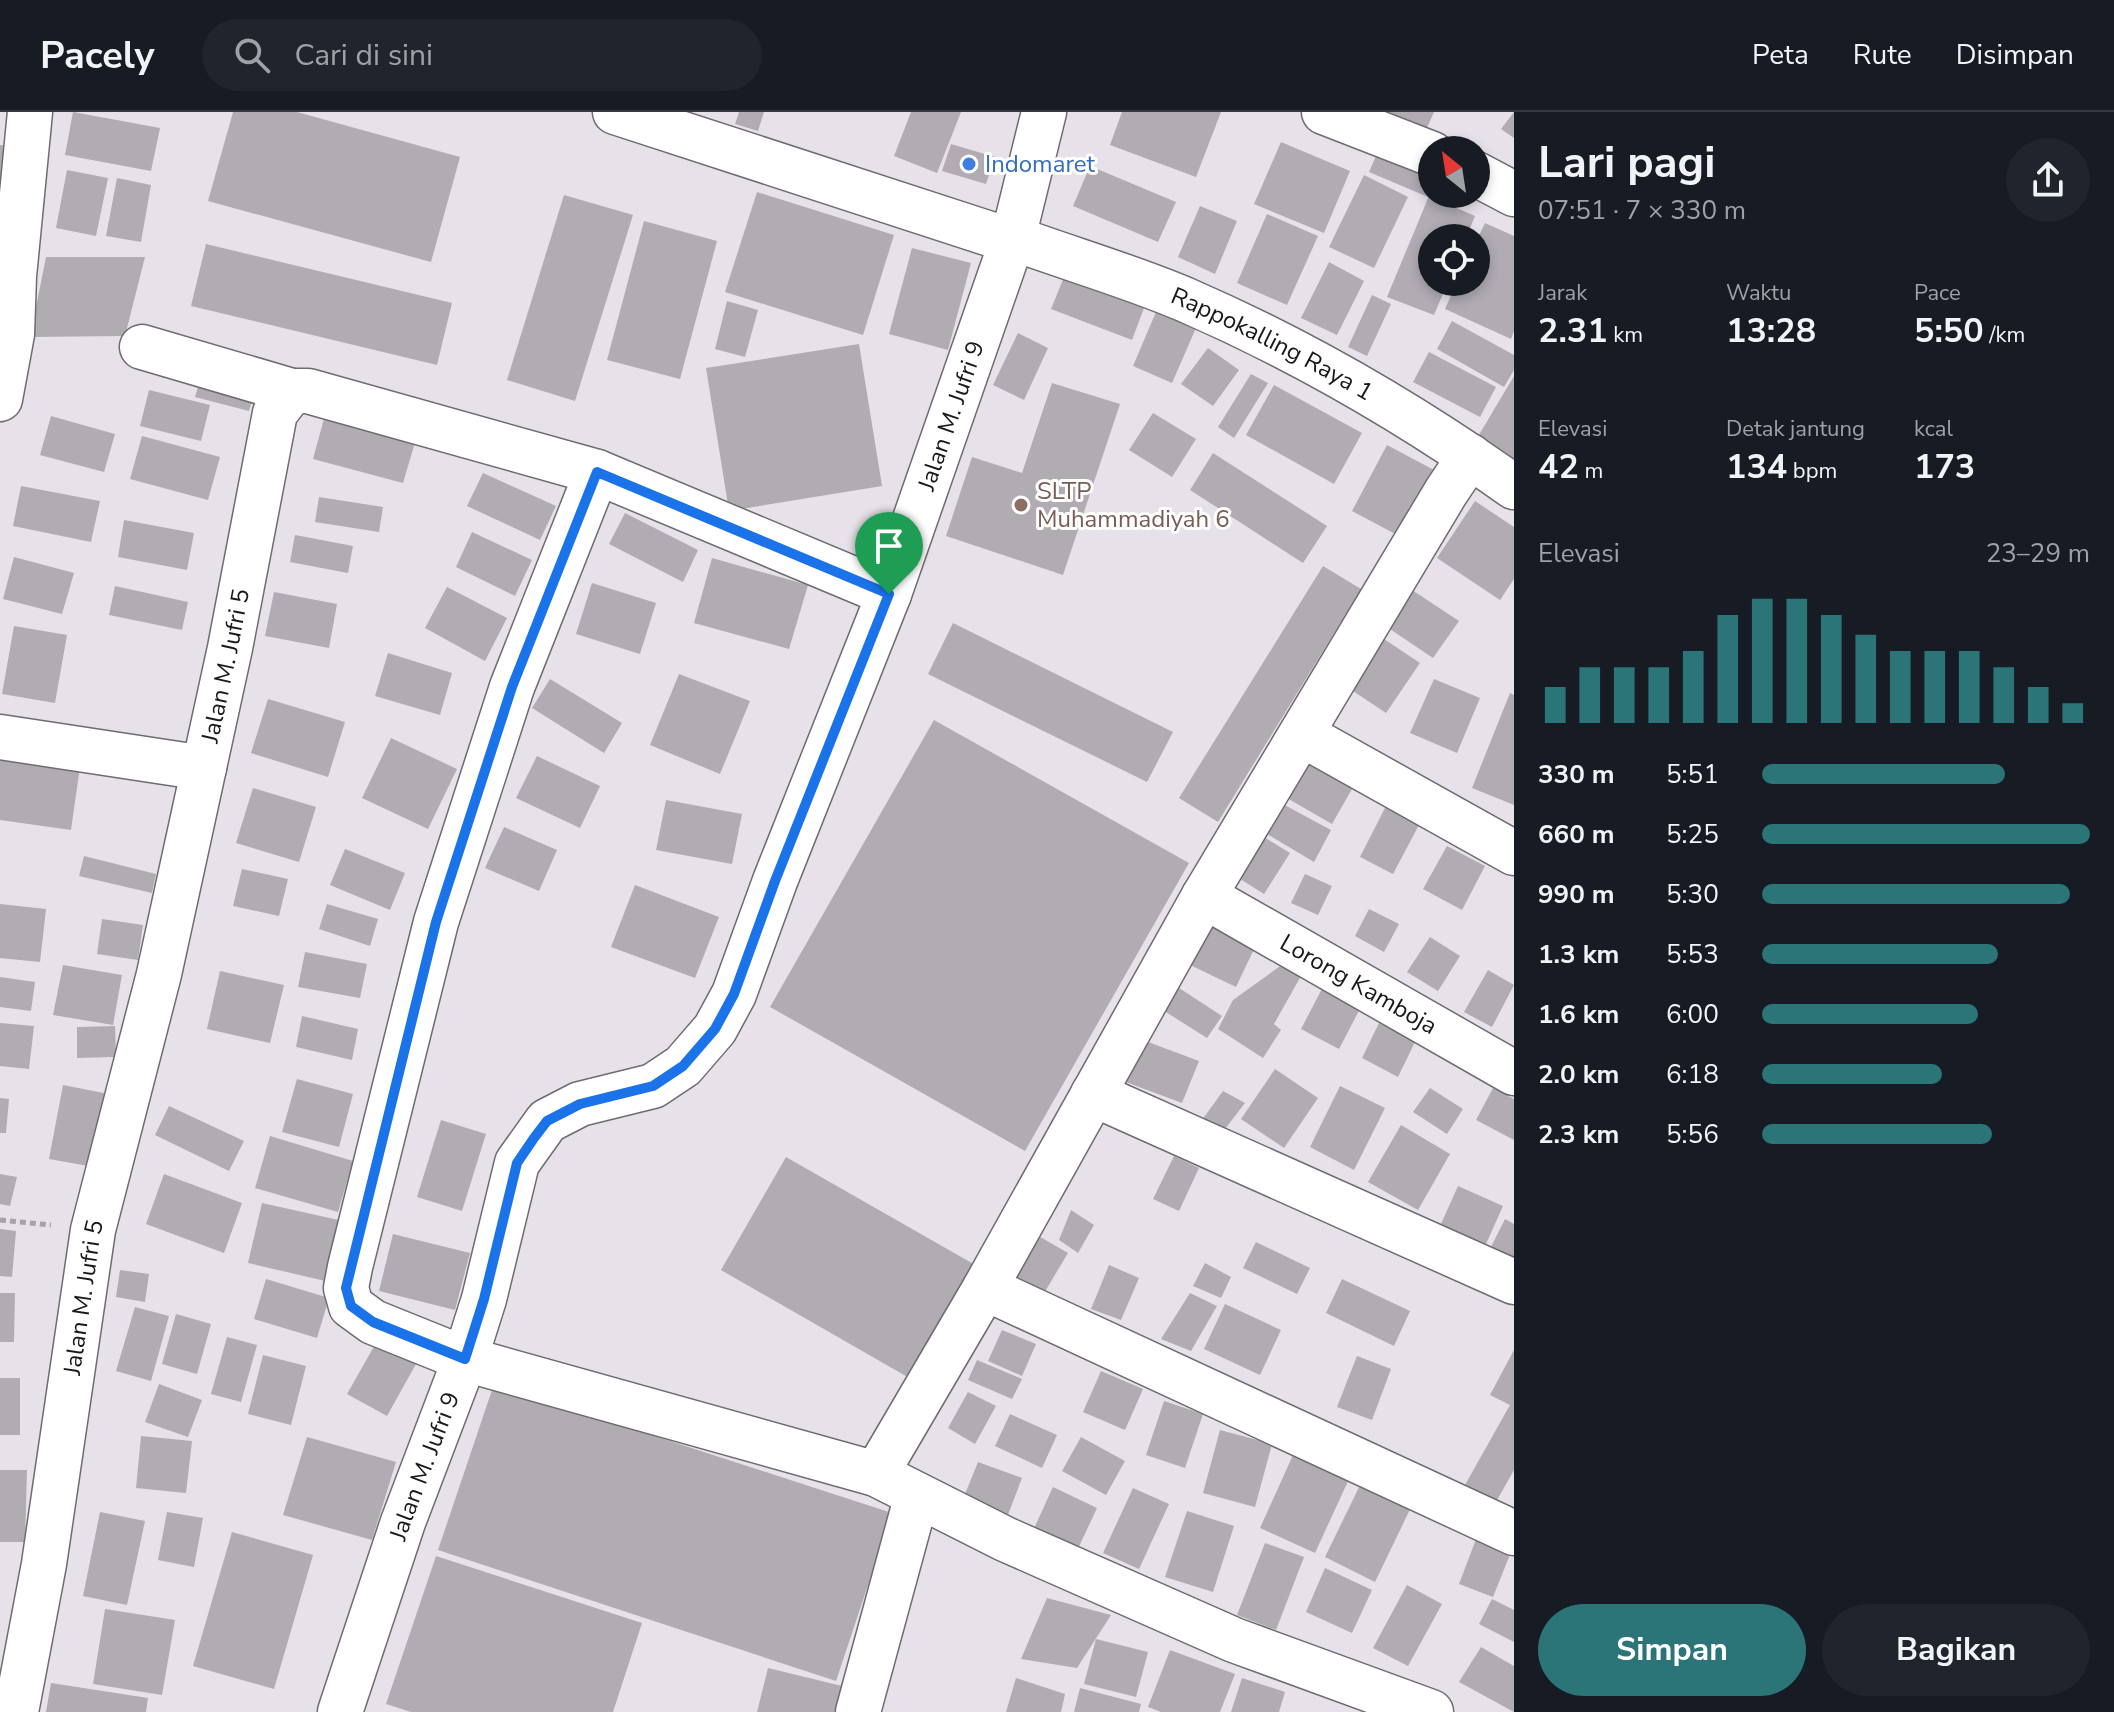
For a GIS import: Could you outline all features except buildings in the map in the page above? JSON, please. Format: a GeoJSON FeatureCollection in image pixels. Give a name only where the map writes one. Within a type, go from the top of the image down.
{"type":"FeatureCollection","features":[{"type":"Feature","properties":{"kind":"street"},"geometry":{"type":"LineString","coordinates":[[0,399],[12,334],[14,276],[30,112]]}},
{"type":"Feature","properties":{"kind":"street","name":"Rappokalling Raya 1"},"geometry":{"type":"LineString","coordinates":[[615,112],[990,234],[1013,238],[1198,306],[1333,371],[1514,487]]}},
{"type":"Feature","properties":{"kind":"street","name":"Jalan M. Jufri 9"},"geometry":{"type":"LineString","coordinates":[[340,1712],[403,1522],[465,1359],[484,1299],[517,1163],[547,1121],[580,1104],[653,1086],[683,1066],[715,1029],[734,994],[775,881],[889,594],[1013,238],[1044,112]]}},
{"type":"Feature","properties":{"kind":"street"},"geometry":{"type":"LineString","coordinates":[[1324,112],[1418,149]]}},
{"type":"Feature","properties":{"kind":"street"},"geometry":{"type":"LineString","coordinates":[[1490,181],[1514,194]]}},
{"type":"Feature","properties":{"kind":"street"},"geometry":{"type":"LineString","coordinates":[[142,347],[292,391],[308,391],[597,472],[889,594]]}},
{"type":"Feature","properties":{"kind":"street","name":"Jalan M. Jufri 5"},"geometry":{"type":"LineString","coordinates":[[16,1712],[44,1564],[93,1230],[159,974],[275,413],[292,391]]}},
{"type":"Feature","properties":{"kind":"street"},"geometry":{"type":"LineString","coordinates":[[876,1474],[985,1288],[1204,896],[1470,456]]}},
{"type":"Feature","properties":{"kind":"street"},"geometry":{"type":"LineString","coordinates":[[597,472],[512,687],[436,922],[346,1288],[351,1306],[373,1322],[465,1359],[876,1474],[1005,1539],[1234,1640],[1431,1712]]}},
{"type":"Feature","properties":{"kind":"street"},"geometry":{"type":"LineString","coordinates":[[1303,735],[1514,853]]}},
{"type":"Feature","properties":{"kind":"street"},"geometry":{"type":"LineString","coordinates":[[0,737],[204,768]]}},
{"type":"Feature","properties":{"kind":"street","name":"Lorong Kamboja"},"geometry":{"type":"LineString","coordinates":[[1204,896],[1514,1073]]}},
{"type":"Feature","properties":{"kind":"street"},"geometry":{"type":"LineString","coordinates":[[1093,1094],[1514,1282]]}},
{"type":"Feature","properties":{"kind":"street"},"geometry":{"type":"LineString","coordinates":[[985,1288],[1514,1533]]}},
{"type":"Feature","properties":{"kind":"street"},"geometry":{"type":"LineString","coordinates":[[858,1712],[917,1495]]}},
{"type":"Feature","properties":{"kind":"place","name":"Indomaret"},"geometry":{"type":"Point","coordinates":[969,164]}},
{"type":"Feature","properties":{"kind":"place","name":"SLTP Muhammadiyah 6"},"geometry":{"type":"Point","coordinates":[1021,505]}},
{"type":"Feature","properties":{"kind":"route"},"geometry":{"type":"LineString","coordinates":[[597,472],[889,594],[775,881],[734,994],[715,1029],[683,1066],[653,1086],[580,1104],[547,1121],[534,1138],[517,1163],[484,1299],[465,1359],[373,1322],[359,1313],[351,1306],[346,1288],[350,1267],[436,922],[512,687],[597,472]]}}]}
